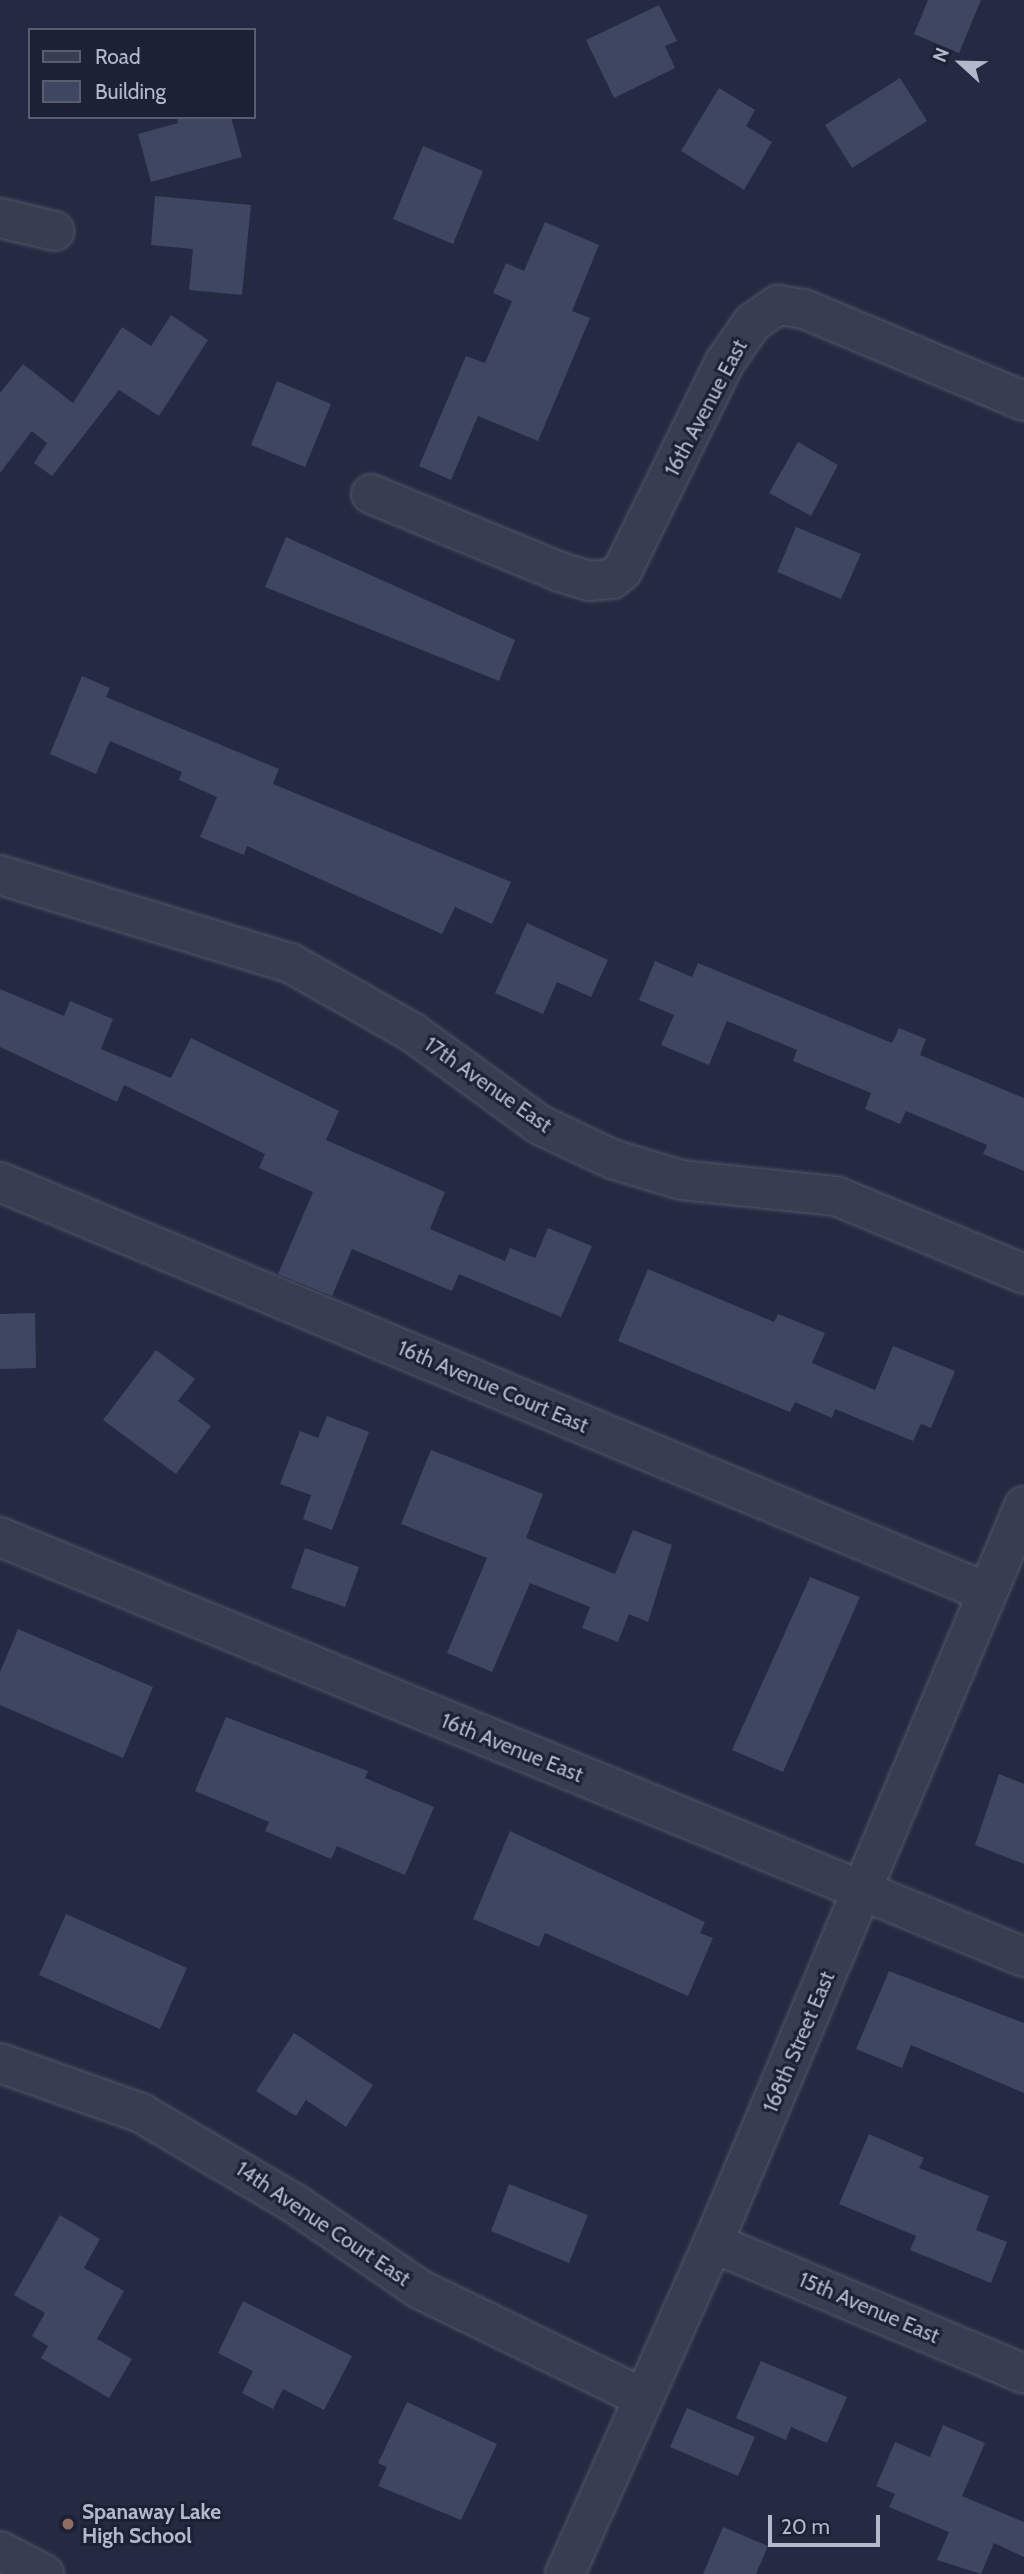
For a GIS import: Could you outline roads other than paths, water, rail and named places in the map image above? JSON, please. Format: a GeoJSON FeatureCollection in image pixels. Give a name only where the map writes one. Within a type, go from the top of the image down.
{"type":"FeatureCollection","features":[{"type":"Feature","properties":{"kind":"street"},"geometry":{"type":"LineString","coordinates":[[0,218],[54,231]]}},
{"type":"Feature","properties":{"kind":"street","name":"16th Avenue East"},"geometry":{"type":"LineString","coordinates":[[371,494],[589,581],[612,579],[622,571],[725,362],[765,310],[804,309],[1024,401]]}},
{"type":"Feature","properties":{"kind":"street","name":"17th Avenue East"},"geometry":{"type":"LineString","coordinates":[[0,875],[290,963],[412,1032],[540,1125],[612,1160],[681,1181],[835,1196],[1024,1274]]}},
{"type":"Feature","properties":{"kind":"street","name":"16th Avenue Court East"},"geometry":{"type":"LineString","coordinates":[[0,1182],[986,1592]]}},
{"type":"Feature","properties":{"kind":"street","name":"168th Street East"},"geometry":{"type":"LineString","coordinates":[[565,2574],[641,2397],[713,2243],[1024,1506]]}},
{"type":"Feature","properties":{"kind":"street","name":"16th Avenue East"},"geometry":{"type":"LineString","coordinates":[[0,1537],[1024,1957]]}},
{"type":"Feature","properties":{"kind":"street","name":"14th Avenue Court East"},"geometry":{"type":"LineString","coordinates":[[0,2063],[141,2113],[297,2205],[419,2288],[641,2397]]}},
{"type":"Feature","properties":{"kind":"street","name":"15th Avenue East"},"geometry":{"type":"LineString","coordinates":[[713,2243],[1024,2374]]}},
{"type":"Feature","properties":{"kind":"street"},"geometry":{"type":"LineString","coordinates":[[0,2551],[44,2574]]}},
{"type":"Feature","properties":{"kind":"place","name":"Spanaway Lake High School"},"geometry":{"type":"Point","coordinates":[68,2524]}}]}
